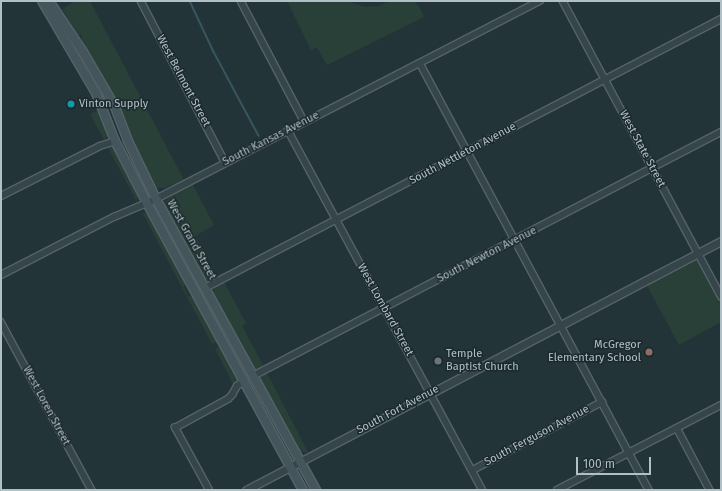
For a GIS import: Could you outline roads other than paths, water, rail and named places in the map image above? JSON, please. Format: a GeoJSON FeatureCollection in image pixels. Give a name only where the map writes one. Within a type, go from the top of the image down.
{"type":"FeatureCollection","features":[{"type":"Feature","properties":{"kind":"main road","name":"West Grand Street"},"geometry":{"type":"LineString","coordinates":[[42,1],[96,93],[115,140],[146,203],[303,490]]}},
{"type":"Feature","properties":{"kind":"main road","name":"West Grand Street"},"geometry":{"type":"LineString","coordinates":[[49,1],[83,52],[115,107],[128,141],[156,199],[316,490]]}},
{"type":"Feature","properties":{"kind":"street","name":"West Belmont Street"},"geometry":{"type":"LineString","coordinates":[[141,1],[225,162]]}},
{"type":"Feature","properties":{"kind":"street"},"geometry":{"type":"LineString","coordinates":[[241,1],[304,121]]}},
{"type":"Feature","properties":{"kind":"street","name":"South Kansas Avenue"},"geometry":{"type":"LineString","coordinates":[[1,275],[114,217],[156,199],[304,121],[540,1]]}},
{"type":"Feature","properties":{"kind":"street","name":"West State Street"},"geometry":{"type":"LineString","coordinates":[[563,1],[721,296]]}},
{"type":"Feature","properties":{"kind":"street","name":"South Nettleton Avenue"},"geometry":{"type":"LineString","coordinates":[[205,288],[721,19]]}},
{"type":"Feature","properties":{"kind":"street"},"geometry":{"type":"LineString","coordinates":[[420,63],[649,490]]}},
{"type":"Feature","properties":{"kind":"street","name":"West Lombard Street"},"geometry":{"type":"LineString","coordinates":[[288,130],[483,490]]}},
{"type":"Feature","properties":{"kind":"street","name":"South Newton Avenue"},"geometry":{"type":"LineString","coordinates":[[253,376],[515,241],[721,132]]}},
{"type":"Feature","properties":{"kind":"street"},"geometry":{"type":"LineString","coordinates":[[1,196],[100,146],[115,140]]}},
{"type":"Feature","properties":{"kind":"street","name":"South Fort Avenue"},"geometry":{"type":"LineString","coordinates":[[246,490],[430,392],[721,241]]}},
{"type":"Feature","properties":{"kind":"street","name":"West Loren Street"},"geometry":{"type":"LineString","coordinates":[[1,322],[92,490]]}},
{"type":"Feature","properties":{"kind":"street"},"geometry":{"type":"LineString","coordinates":[[208,490],[175,428],[228,399],[237,386],[244,381]]}},
{"type":"Feature","properties":{"kind":"street","name":"South Ferguson Avenue"},"geometry":{"type":"LineString","coordinates":[[473,470],[602,402]]}},
{"type":"Feature","properties":{"kind":"street"},"geometry":{"type":"LineString","coordinates":[[557,490],[721,405]]}},
{"type":"Feature","properties":{"kind":"street"},"geometry":{"type":"LineString","coordinates":[[677,428],[710,490]]}},
{"type":"Feature","properties":{"kind":"waterway"},"geometry":{"type":"LineString","coordinates":[[190,1],[214,52],[259,136]]}},
{"type":"Feature","properties":{"kind":"place","name":"Vinton Supply"},"geometry":{"type":"Point","coordinates":[71,104]}},
{"type":"Feature","properties":{"kind":"place","name":"McGregor Elementary School"},"geometry":{"type":"Point","coordinates":[649,352]}},
{"type":"Feature","properties":{"kind":"place","name":"Temple Baptist Church"},"geometry":{"type":"Point","coordinates":[438,361]}}]}
